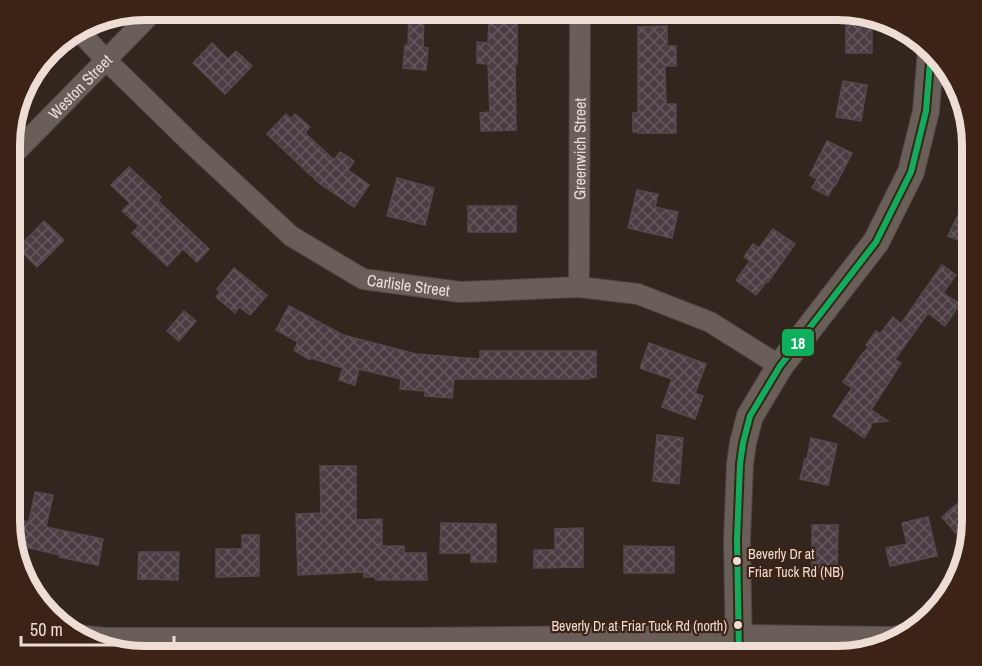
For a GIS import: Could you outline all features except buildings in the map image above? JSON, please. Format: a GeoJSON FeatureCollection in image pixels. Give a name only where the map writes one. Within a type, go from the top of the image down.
{"type":"FeatureCollection","features":[{"type":"Feature","properties":{"kind":"street","name":"Weston Street"},"geometry":{"type":"LineString","coordinates":[[20,148],[145,20]]}},
{"type":"Feature","properties":{"kind":"street","name":"Greenwich Street"},"geometry":{"type":"LineString","coordinates":[[579,287],[580,20]]}},
{"type":"Feature","properties":{"kind":"street","name":"Carlisle Street"},"geometry":{"type":"LineString","coordinates":[[83,35],[193,145],[291,236],[363,279],[460,292],[579,287],[638,294],[710,322],[780,366]]}},
{"type":"Feature","properties":{"kind":"street"},"geometry":{"type":"LineString","coordinates":[[739,646],[737,540],[740,464],[750,416],[780,366],[876,242],[910,172],[926,111],[930,61]]}},
{"type":"Feature","properties":{"kind":"street"},"geometry":{"type":"LineString","coordinates":[[95,636],[403,639],[739,646],[884,637]]}},
{"type":"Feature","properties":{"kind":"transit line","name":"18"},"geometry":{"type":"LineString","coordinates":[[739,646],[737,540],[740,464],[750,416],[780,366],[876,242],[911,172],[926,111],[930,61]]}},
{"type":"Feature","properties":{"kind":"place","name":"Beverly Dr at Friar Tuck Rd (NB)"},"geometry":{"type":"Point","coordinates":[737,561]}},
{"type":"Feature","properties":{"kind":"place","name":"Beverly Dr at Friar Tuck Rd (north)"},"geometry":{"type":"Point","coordinates":[738,625]}}]}
